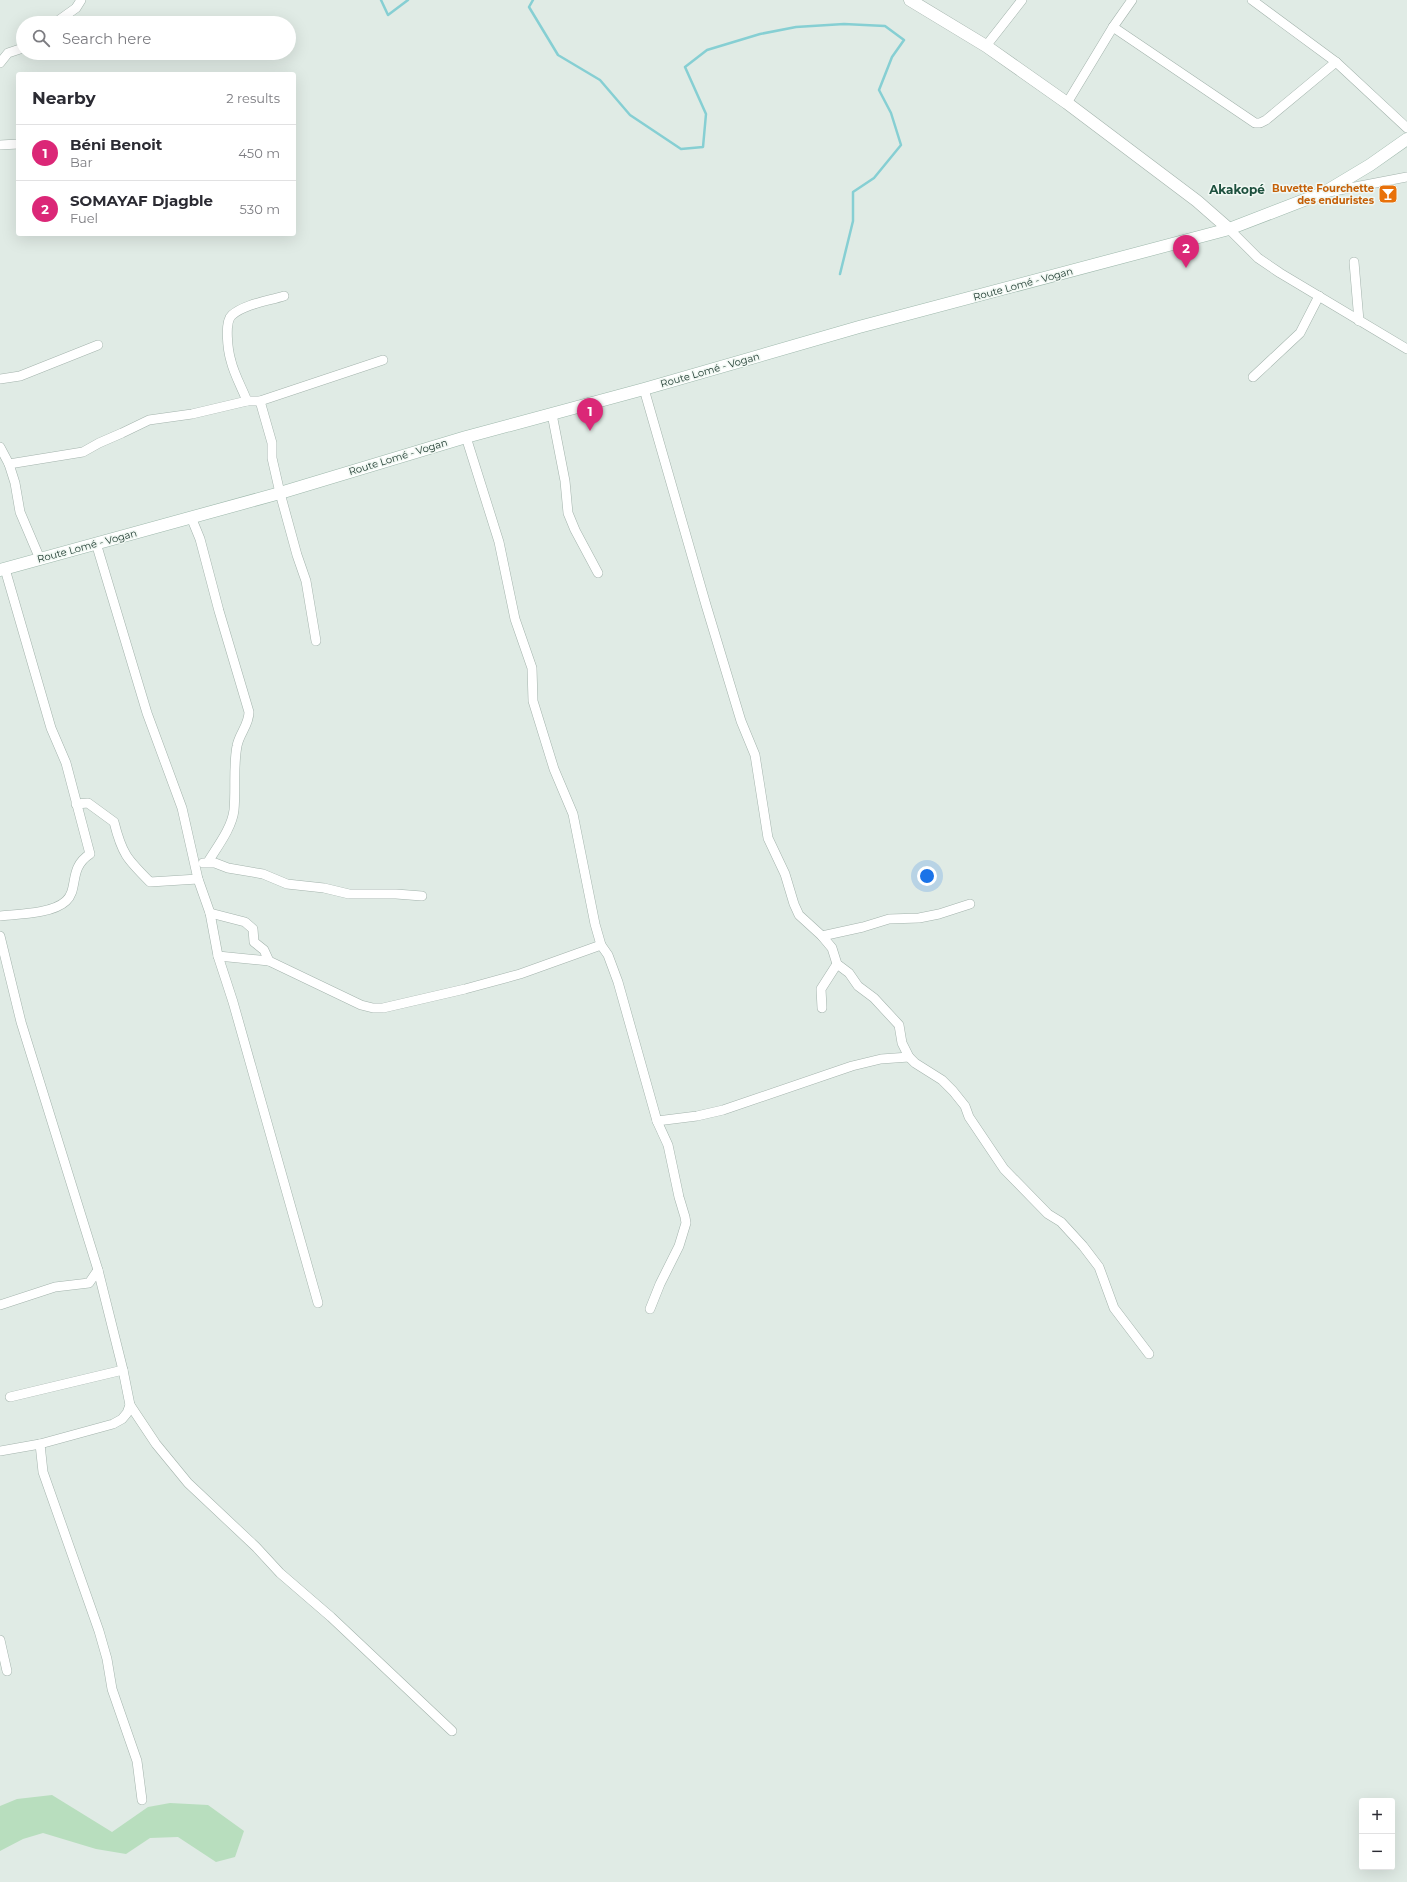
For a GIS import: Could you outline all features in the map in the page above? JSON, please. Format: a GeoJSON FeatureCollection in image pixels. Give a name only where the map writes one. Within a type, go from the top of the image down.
{"type":"FeatureCollection","features":[{"type":"Feature","properties":{"kind":"main road"},"geometry":{"type":"LineString","coordinates":[[910,0],[986,46],[1067,103],[1197,201],[1229,229]]}},
{"type":"Feature","properties":{"kind":"main road","name":"Route Lomé - Vogan"},"geometry":{"type":"LineString","coordinates":[[3,570],[96,543],[280,494],[466,437],[644,389],[859,327],[1229,229],[1325,192],[1370,165],[1407,139]]}},
{"type":"Feature","properties":{"kind":"street"},"geometry":{"type":"LineString","coordinates":[[65,16],[76,8],[81,0]]}},
{"type":"Feature","properties":{"kind":"street"},"geometry":{"type":"LineString","coordinates":[[986,46],[1022,0]]}},
{"type":"Feature","properties":{"kind":"street"},"geometry":{"type":"LineString","coordinates":[[1067,103],[1113,27],[1132,0]]}},
{"type":"Feature","properties":{"kind":"street"},"geometry":{"type":"LineString","coordinates":[[1252,0],[1336,62],[1407,128]]}},
{"type":"Feature","properties":{"kind":"street"},"geometry":{"type":"LineString","coordinates":[[1113,27],[1255,123],[1260,123],[1266,120],[1336,62]]}},
{"type":"Feature","properties":{"kind":"street"},"geometry":{"type":"LineString","coordinates":[[0,63],[8,53],[16,50]]}},
{"type":"Feature","properties":{"kind":"street"},"geometry":{"type":"LineString","coordinates":[[0,145],[16,144]]}},
{"type":"Feature","properties":{"kind":"street"},"geometry":{"type":"LineString","coordinates":[[1325,192],[1407,177]]}},
{"type":"Feature","properties":{"kind":"street"},"geometry":{"type":"LineString","coordinates":[[1229,229],[1258,258],[1407,350]]}},
{"type":"Feature","properties":{"kind":"street"},"geometry":{"type":"LineString","coordinates":[[1354,262],[1359,321]]}},
{"type":"Feature","properties":{"kind":"street"},"geometry":{"type":"LineString","coordinates":[[247,401],[231,361],[227,330],[228,322],[231,316],[245,308],[284,296]]}},
{"type":"Feature","properties":{"kind":"street"},"geometry":{"type":"LineString","coordinates":[[1253,377],[1300,333],[1318,296]]}},
{"type":"Feature","properties":{"kind":"street"},"geometry":{"type":"LineString","coordinates":[[0,379],[20,376],[98,345]]}},
{"type":"Feature","properties":{"kind":"street"},"geometry":{"type":"LineString","coordinates":[[9,464],[83,452],[99,442],[122,434],[149,420],[192,414],[247,401],[260,401],[383,360]]}},
{"type":"Feature","properties":{"kind":"street"},"geometry":{"type":"LineString","coordinates":[[644,389],[708,612],[741,720],[755,755],[768,838],[785,874],[799,915],[822,936],[832,948],[837,964],[849,973],[858,986],[874,998],[899,1025],[902,1043],[909,1057],[915,1063],[942,1080],[953,1091],[965,1106],[969,1117],[1004,1169],[1048,1214],[1061,1222],[1099,1266],[1114,1308],[1149,1354]]}},
{"type":"Feature","properties":{"kind":"street"},"geometry":{"type":"LineString","coordinates":[[260,401],[272,443],[272,458],[280,494],[296,555],[306,581],[316,640]]}},
{"type":"Feature","properties":{"kind":"street"},"geometry":{"type":"LineString","coordinates":[[552,414],[565,481],[568,513],[575,530],[598,573]]}},
{"type":"Feature","properties":{"kind":"street"},"geometry":{"type":"LineString","coordinates":[[466,437],[499,542],[515,619],[532,668],[533,701],[554,769],[574,814],[595,924],[601,945],[608,955],[618,982],[657,1121],[668,1145],[686,1223],[679,1246],[660,1284],[650,1309]]}},
{"type":"Feature","properties":{"kind":"street"},"geometry":{"type":"LineString","coordinates":[[0,447],[9,464],[15,483],[20,512],[40,559]]}},
{"type":"Feature","properties":{"kind":"street"},"geometry":{"type":"LineString","coordinates":[[191,518],[200,539],[219,611],[249,712],[249,719],[238,740],[235,756],[234,812],[225,833],[208,862]]}},
{"type":"Feature","properties":{"kind":"street"},"geometry":{"type":"LineString","coordinates":[[96,543],[147,713],[182,808],[198,879],[210,913],[218,956],[233,1002],[318,1303]]}},
{"type":"Feature","properties":{"kind":"street"},"geometry":{"type":"LineString","coordinates":[[0,916],[53,909],[67,900],[75,871],[82,859],[90,854],[66,763],[51,728],[3,570]]}},
{"type":"Feature","properties":{"kind":"street"},"geometry":{"type":"LineString","coordinates":[[76,804],[88,803],[114,822],[119,842],[128,860],[150,882],[198,879]]}},
{"type":"Feature","properties":{"kind":"street"},"geometry":{"type":"LineString","coordinates":[[195,864],[208,862],[263,874],[287,884],[324,888],[349,894],[396,894],[422,896]]}},
{"type":"Feature","properties":{"kind":"street"},"geometry":{"type":"LineString","coordinates":[[822,936],[863,927],[889,919],[919,918],[939,914],[970,904]]}},
{"type":"Feature","properties":{"kind":"street"},"geometry":{"type":"LineString","coordinates":[[210,913],[245,922],[253,929],[254,942],[264,950],[269,961]]}},
{"type":"Feature","properties":{"kind":"street"},"geometry":{"type":"LineString","coordinates":[[0,936],[20,1022],[98,1270],[123,1370],[130,1405],[156,1444],[188,1483],[256,1547],[280,1573],[331,1617],[452,1731]]}},
{"type":"Feature","properties":{"kind":"street"},"geometry":{"type":"LineString","coordinates":[[218,956],[269,961],[361,1005],[373,1008],[383,1008],[465,989],[520,974],[601,945]]}},
{"type":"Feature","properties":{"kind":"street"},"geometry":{"type":"LineString","coordinates":[[822,1008],[821,989],[837,964]]}},
{"type":"Feature","properties":{"kind":"street"},"geometry":{"type":"LineString","coordinates":[[657,1121],[697,1116],[717,1111],[791,1088],[852,1066],[881,1059],[909,1057]]}},
{"type":"Feature","properties":{"kind":"street"},"geometry":{"type":"LineString","coordinates":[[0,1305],[55,1287],[89,1283],[98,1270]]}},
{"type":"Feature","properties":{"kind":"street"},"geometry":{"type":"LineString","coordinates":[[10,1397],[123,1370]]}},
{"type":"Feature","properties":{"kind":"street"},"geometry":{"type":"LineString","coordinates":[[0,1451],[40,1444],[113,1424],[122,1419],[130,1405]]}},
{"type":"Feature","properties":{"kind":"street"},"geometry":{"type":"LineString","coordinates":[[40,1444],[43,1472],[99,1631],[107,1659],[112,1689],[137,1761],[142,1800]]}},
{"type":"Feature","properties":{"kind":"street"},"geometry":{"type":"LineString","coordinates":[[0,1640],[8,1671]]}},
{"type":"Feature","properties":{"kind":"green space"},"geometry":{"type":"Polygon","coordinates":[[[52,1795],[112,1832],[148,1807],[170,1803],[208,1805],[244,1831],[235,1857],[216,1862],[178,1837],[150,1838],[126,1854],[96,1849],[43,1833],[23,1839],[0,1851],[0,1806],[17,1799],[52,1795]]]}},
{"type":"Feature","properties":{"kind":"waterway"},"geometry":{"type":"LineString","coordinates":[[381,0],[388,15],[408,0]]}},
{"type":"Feature","properties":{"kind":"waterway"},"geometry":{"type":"LineString","coordinates":[[533,0],[529,7],[558,55],[600,80],[630,115],[681,149],[703,147],[706,114],[685,67],[707,50],[760,34],[796,27],[844,24],[885,26],[904,40],[892,57],[879,90],[891,113],[901,145],[874,178],[853,192],[853,221],[840,274]]}},
{"type":"Feature","properties":{"kind":"place","name":"Buvette Fourchette des enduristes"},"geometry":{"type":"Point","coordinates":[1388,194]}},
{"type":"Feature","properties":{"kind":"place","name":"SOMAYAF Djagble"},"geometry":{"type":"Point","coordinates":[1186,268]}},
{"type":"Feature","properties":{"kind":"place","name":"Béni Benoit"},"geometry":{"type":"Point","coordinates":[590,431]}},
{"type":"Feature","properties":{"kind":"district","name":"Akakopé"},"geometry":{"type":"Point","coordinates":[1237,189]}}]}
